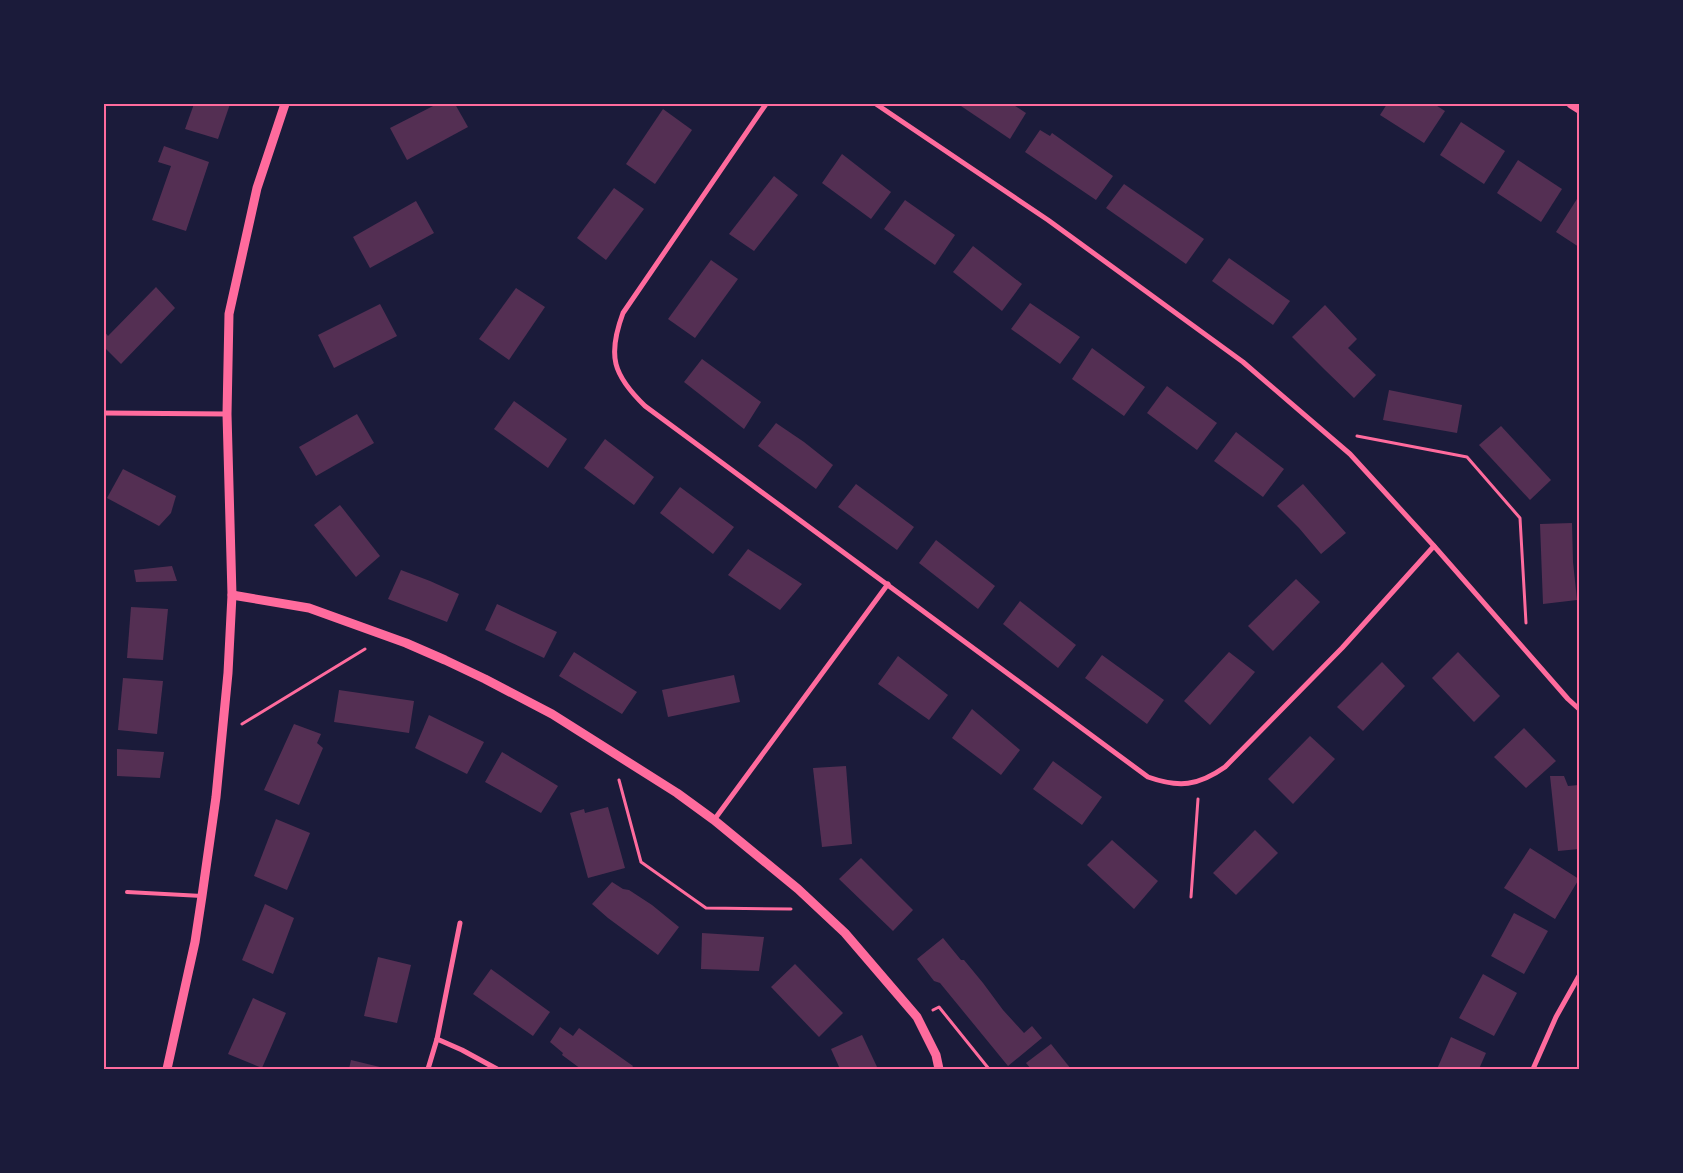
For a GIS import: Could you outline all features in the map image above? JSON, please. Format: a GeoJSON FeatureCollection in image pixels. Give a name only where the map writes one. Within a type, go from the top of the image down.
{"type":"FeatureCollection","features":[{"type":"Feature","properties":{"kind":"street"},"geometry":{"type":"LineString","coordinates":[[167,1069],[195,942],[222,735],[228,672],[232,595],[227,414],[229,314],[257,188],[285,104]]}},
{"type":"Feature","properties":{"kind":"street"},"geometry":{"type":"LineString","coordinates":[[766,104],[623,313],[616,332],[614,352],[616,367],[633,394],[646,406],[1148,777],[1166,784],[1182,784],[1211,777],[1224,767],[1342,648],[1434,546]]}},
{"type":"Feature","properties":{"kind":"street"},"geometry":{"type":"LineString","coordinates":[[876,104],[1048,220],[1235,357],[1350,454],[1434,546],[1568,699],[1579,709]]}},
{"type":"Feature","properties":{"kind":"street"},"geometry":{"type":"LineString","coordinates":[[1571,104],[1579,110]]}},
{"type":"Feature","properties":{"kind":"street"},"geometry":{"type":"LineString","coordinates":[[104,413],[227,414]]}},
{"type":"Feature","properties":{"kind":"street"},"geometry":{"type":"LineString","coordinates":[[714,820],[888,584]]}},
{"type":"Feature","properties":{"kind":"street"},"geometry":{"type":"LineString","coordinates":[[232,595],[309,608],[406,643],[485,679],[552,714],[677,793],[714,820],[845,933],[917,1017],[936,1055],[939,1069]]}},
{"type":"Feature","properties":{"kind":"street"},"geometry":{"type":"LineString","coordinates":[[428,1069],[460,923]]}},
{"type":"Feature","properties":{"kind":"street"},"geometry":{"type":"LineString","coordinates":[[1533,1069],[1556,1017],[1579,976]]}},
{"type":"Feature","properties":{"kind":"street"},"geometry":{"type":"LineString","coordinates":[[436,1039],[462,1050],[497,1069]]}},
{"type":"Feature","properties":{"kind":"lane"},"geometry":{"type":"LineString","coordinates":[[127,892],[202,896]]}},
{"type":"Feature","properties":{"kind":"path"},"geometry":{"type":"LineString","coordinates":[[1320,429],[1467,457],[1520,518],[1527,651]]}},
{"type":"Feature","properties":{"kind":"path"},"geometry":{"type":"LineString","coordinates":[[222,735],[387,636]]}},
{"type":"Feature","properties":{"kind":"path"},"geometry":{"type":"LineString","coordinates":[[612,751],[641,862],[706,908],[819,909]]}},
{"type":"Feature","properties":{"kind":"path"},"geometry":{"type":"LineString","coordinates":[[1191,897],[1199,781]]}},
{"type":"Feature","properties":{"kind":"path"},"geometry":{"type":"LineString","coordinates":[[917,1017],[940,1007],[989,1069]]}},
{"type":"Feature","properties":{"kind":"building"},"geometry":{"type":"Polygon","coordinates":[[[194,104],[230,104],[218,139],[185,129],[194,104]]]}},
{"type":"Feature","properties":{"kind":"building"},"geometry":{"type":"Polygon","coordinates":[[[437,104],[455,104],[468,127],[407,160],[390,128],[437,104]]]}},
{"type":"Feature","properties":{"kind":"building"},"geometry":{"type":"Polygon","coordinates":[[[958,104],[1012,104],[1026,113],[1010,139],[958,104]]]}},
{"type":"Feature","properties":{"kind":"building"},"geometry":{"type":"Polygon","coordinates":[[[1387,104],[1434,104],[1445,111],[1424,143],[1380,115],[1387,104]]]}},
{"type":"Feature","properties":{"kind":"building"},"geometry":{"type":"Polygon","coordinates":[[[663,109],[692,130],[655,184],[626,164],[663,109]]]}},
{"type":"Feature","properties":{"kind":"building"},"geometry":{"type":"Polygon","coordinates":[[[1461,122],[1505,151],[1484,184],[1440,155],[1461,122]]]}},
{"type":"Feature","properties":{"kind":"building"},"geometry":{"type":"Polygon","coordinates":[[[1040,130],[1050,136],[1052,133],[1113,176],[1096,200],[1025,152],[1040,130]]]}},
{"type":"Feature","properties":{"kind":"building"},"geometry":{"type":"Polygon","coordinates":[[[164,146],[209,162],[186,231],[152,220],[171,166],[158,162],[164,146]]]}},
{"type":"Feature","properties":{"kind":"building"},"geometry":{"type":"Polygon","coordinates":[[[842,154],[891,192],[871,219],[822,183],[842,154]]]}},
{"type":"Feature","properties":{"kind":"building"},"geometry":{"type":"Polygon","coordinates":[[[1518,160],[1562,189],[1541,222],[1497,193],[1518,160]]]}},
{"type":"Feature","properties":{"kind":"building"},"geometry":{"type":"Polygon","coordinates":[[[774,176],[798,195],[754,251],[729,234],[774,176]]]}},
{"type":"Feature","properties":{"kind":"building"},"geometry":{"type":"Polygon","coordinates":[[[1124,184],[1204,239],[1186,264],[1106,208],[1124,184]]]}},
{"type":"Feature","properties":{"kind":"building"},"geometry":{"type":"Polygon","coordinates":[[[614,188],[644,209],[606,260],[577,238],[614,188]]]}},
{"type":"Feature","properties":{"kind":"building"},"geometry":{"type":"Polygon","coordinates":[[[1577,199],[1579,201],[1579,247],[1556,232],[1577,199]]]}},
{"type":"Feature","properties":{"kind":"building"},"geometry":{"type":"Polygon","coordinates":[[[905,200],[955,235],[935,265],[884,229],[905,200]]]}},
{"type":"Feature","properties":{"kind":"building"},"geometry":{"type":"Polygon","coordinates":[[[416,201],[434,233],[370,268],[353,237],[416,201]]]}},
{"type":"Feature","properties":{"kind":"building"},"geometry":{"type":"Polygon","coordinates":[[[973,246],[1022,284],[1002,311],[953,272],[973,246]]]}},
{"type":"Feature","properties":{"kind":"building"},"geometry":{"type":"Polygon","coordinates":[[[1229,258],[1290,301],[1273,325],[1212,281],[1229,258]]]}},
{"type":"Feature","properties":{"kind":"building"},"geometry":{"type":"Polygon","coordinates":[[[711,260],[738,279],[695,338],[668,319],[711,260]]]}},
{"type":"Feature","properties":{"kind":"building"},"geometry":{"type":"Polygon","coordinates":[[[156,287],[175,308],[121,364],[104,347],[104,331],[108,336],[156,287]]]}},
{"type":"Feature","properties":{"kind":"building"},"geometry":{"type":"Polygon","coordinates":[[[516,288],[545,307],[509,360],[479,339],[516,288]]]}},
{"type":"Feature","properties":{"kind":"building"},"geometry":{"type":"Polygon","coordinates":[[[1030,303],[1080,337],[1060,364],[1011,329],[1030,303]]]}},
{"type":"Feature","properties":{"kind":"building"},"geometry":{"type":"Polygon","coordinates":[[[380,304],[397,336],[334,368],[318,335],[380,304]]]}},
{"type":"Feature","properties":{"kind":"building"},"geometry":{"type":"Polygon","coordinates":[[[1325,305],[1357,339],[1348,348],[1376,375],[1354,398],[1292,337],[1325,305]]]}},
{"type":"Feature","properties":{"kind":"building"},"geometry":{"type":"Polygon","coordinates":[[[1092,348],[1145,387],[1124,416],[1072,379],[1092,348]]]}},
{"type":"Feature","properties":{"kind":"building"},"geometry":{"type":"Polygon","coordinates":[[[702,359],[761,402],[744,429],[684,382],[702,359]]]}},
{"type":"Feature","properties":{"kind":"building"},"geometry":{"type":"Polygon","coordinates":[[[1167,386],[1217,423],[1197,450],[1147,413],[1167,386]]]}},
{"type":"Feature","properties":{"kind":"building"},"geometry":{"type":"Polygon","coordinates":[[[1389,390],[1462,405],[1457,433],[1383,420],[1389,390]]]}},
{"type":"Feature","properties":{"kind":"building"},"geometry":{"type":"Polygon","coordinates":[[[514,401],[567,439],[548,468],[494,429],[514,401]]]}},
{"type":"Feature","properties":{"kind":"building"},"geometry":{"type":"Polygon","coordinates":[[[357,414],[374,443],[316,476],[299,447],[357,414]]]}},
{"type":"Feature","properties":{"kind":"building"},"geometry":{"type":"Polygon","coordinates":[[[776,423],[833,465],[816,489],[758,446],[776,423]]]}},
{"type":"Feature","properties":{"kind":"building"},"geometry":{"type":"Polygon","coordinates":[[[1501,426],[1551,480],[1530,500],[1479,445],[1501,426]]]}},
{"type":"Feature","properties":{"kind":"building"},"geometry":{"type":"Polygon","coordinates":[[[1236,432],[1284,469],[1263,497],[1214,461],[1236,432]]]}},
{"type":"Feature","properties":{"kind":"building"},"geometry":{"type":"Polygon","coordinates":[[[605,439],[654,477],[634,505],[584,468],[605,439]]]}},
{"type":"Feature","properties":{"kind":"building"},"geometry":{"type":"Polygon","coordinates":[[[123,469],[176,496],[171,513],[159,526],[107,498],[123,469]]]}},
{"type":"Feature","properties":{"kind":"building"},"geometry":{"type":"Polygon","coordinates":[[[856,484],[914,527],[897,550],[838,507],[856,484]]]}},
{"type":"Feature","properties":{"kind":"building"},"geometry":{"type":"Polygon","coordinates":[[[1303,484],[1346,533],[1321,554],[1277,506],[1303,484]]]}},
{"type":"Feature","properties":{"kind":"building"},"geometry":{"type":"Polygon","coordinates":[[[680,487],[734,527],[713,554],[660,513],[680,487]]]}},
{"type":"Feature","properties":{"kind":"building"},"geometry":{"type":"Polygon","coordinates":[[[340,505],[380,556],[356,577],[314,525],[340,505]]]}},
{"type":"Feature","properties":{"kind":"building"},"geometry":{"type":"Polygon","coordinates":[[[1572,523],[1573,562],[1577,600],[1543,604],[1540,524],[1572,523]]]}},
{"type":"Feature","properties":{"kind":"building"},"geometry":{"type":"Polygon","coordinates":[[[936,540],[995,586],[978,609],[919,563],[936,540]]]}},
{"type":"Feature","properties":{"kind":"building"},"geometry":{"type":"Polygon","coordinates":[[[748,549],[802,584],[780,610],[728,575],[748,549]]]}},
{"type":"Feature","properties":{"kind":"building"},"geometry":{"type":"Polygon","coordinates":[[[172,566],[177,581],[136,582],[134,570],[172,566]]]}},
{"type":"Feature","properties":{"kind":"building"},"geometry":{"type":"Polygon","coordinates":[[[401,570],[459,594],[447,622],[388,599],[401,570]]]}},
{"type":"Feature","properties":{"kind":"building"},"geometry":{"type":"Polygon","coordinates":[[[1296,579],[1320,602],[1273,651],[1248,626],[1296,579]]]}},
{"type":"Feature","properties":{"kind":"building"},"geometry":{"type":"Polygon","coordinates":[[[1020,601],[1076,645],[1058,668],[1003,624],[1020,601]]]}},
{"type":"Feature","properties":{"kind":"building"},"geometry":{"type":"Polygon","coordinates":[[[497,604],[557,632],[544,658],[485,630],[497,604]]]}},
{"type":"Feature","properties":{"kind":"building"},"geometry":{"type":"Polygon","coordinates":[[[131,607],[168,609],[163,660],[127,658],[131,607]]]}},
{"type":"Feature","properties":{"kind":"building"},"geometry":{"type":"Polygon","coordinates":[[[574,652],[637,692],[622,714],[559,676],[574,652]]]}},
{"type":"Feature","properties":{"kind":"building"},"geometry":{"type":"Polygon","coordinates":[[[1229,652],[1255,672],[1210,725],[1184,701],[1229,652]]]}},
{"type":"Feature","properties":{"kind":"building"},"geometry":{"type":"Polygon","coordinates":[[[1458,652],[1500,696],[1474,722],[1432,678],[1458,652]]]}},
{"type":"Feature","properties":{"kind":"building"},"geometry":{"type":"Polygon","coordinates":[[[1102,655],[1164,700],[1147,724],[1085,678],[1102,655]]]}},
{"type":"Feature","properties":{"kind":"building"},"geometry":{"type":"Polygon","coordinates":[[[898,656],[948,695],[929,720],[878,684],[898,656]]]}},
{"type":"Feature","properties":{"kind":"building"},"geometry":{"type":"Polygon","coordinates":[[[1382,662],[1405,686],[1363,731],[1337,707],[1382,662]]]}},
{"type":"Feature","properties":{"kind":"building"},"geometry":{"type":"Polygon","coordinates":[[[734,675],[740,702],[668,717],[662,690],[734,675]]]}},
{"type":"Feature","properties":{"kind":"building"},"geometry":{"type":"Polygon","coordinates":[[[123,678],[163,681],[157,734],[118,730],[123,678]]]}},
{"type":"Feature","properties":{"kind":"building"},"geometry":{"type":"Polygon","coordinates":[[[339,690],[414,701],[409,733],[334,722],[339,690]]]}},
{"type":"Feature","properties":{"kind":"building"},"geometry":{"type":"Polygon","coordinates":[[[972,709],[1020,750],[1001,775],[952,738],[972,709]]]}},
{"type":"Feature","properties":{"kind":"building"},"geometry":{"type":"Polygon","coordinates":[[[429,715],[484,742],[467,774],[415,748],[429,715]]]}},
{"type":"Feature","properties":{"kind":"building"},"geometry":{"type":"Polygon","coordinates":[[[294,724],[321,734],[317,743],[323,748],[299,805],[264,790],[294,724]]]}},
{"type":"Feature","properties":{"kind":"building"},"geometry":{"type":"Polygon","coordinates":[[[1524,728],[1556,761],[1526,788],[1494,757],[1524,728]]]}},
{"type":"Feature","properties":{"kind":"building"},"geometry":{"type":"Polygon","coordinates":[[[1310,736],[1335,759],[1293,804],[1268,779],[1310,736]]]}},
{"type":"Feature","properties":{"kind":"building"},"geometry":{"type":"Polygon","coordinates":[[[117,749],[164,752],[160,778],[117,776],[117,749]]]}},
{"type":"Feature","properties":{"kind":"building"},"geometry":{"type":"Polygon","coordinates":[[[502,752],[558,786],[541,813],[485,782],[502,752]]]}},
{"type":"Feature","properties":{"kind":"building"},"geometry":{"type":"Polygon","coordinates":[[[1053,761],[1102,797],[1082,825],[1033,789],[1053,761]]]}},
{"type":"Feature","properties":{"kind":"building"},"geometry":{"type":"Polygon","coordinates":[[[846,766],[852,844],[822,847],[813,768],[846,766]]]}},
{"type":"Feature","properties":{"kind":"building"},"geometry":{"type":"Polygon","coordinates":[[[1550,776],[1564,776],[1568,786],[1579,785],[1579,849],[1558,851],[1550,776]]]}},
{"type":"Feature","properties":{"kind":"building"},"geometry":{"type":"Polygon","coordinates":[[[608,807],[625,868],[588,878],[570,813],[584,809],[585,813],[608,807]]]}},
{"type":"Feature","properties":{"kind":"building"},"geometry":{"type":"Polygon","coordinates":[[[276,819],[310,833],[287,890],[254,876],[276,819]]]}},
{"type":"Feature","properties":{"kind":"building"},"geometry":{"type":"Polygon","coordinates":[[[1255,830],[1278,853],[1236,895],[1213,873],[1255,830]]]}},
{"type":"Feature","properties":{"kind":"building"},"geometry":{"type":"Polygon","coordinates":[[[1112,840],[1158,881],[1134,909],[1087,865],[1112,840]]]}},
{"type":"Feature","properties":{"kind":"building"},"geometry":{"type":"Polygon","coordinates":[[[1530,848],[1579,879],[1555,919],[1504,888],[1530,848]]]}},
{"type":"Feature","properties":{"kind":"building"},"geometry":{"type":"Polygon","coordinates":[[[861,858],[913,910],[893,931],[839,879],[861,858]]]}},
{"type":"Feature","properties":{"kind":"building"},"geometry":{"type":"Polygon","coordinates":[[[612,882],[623,889],[629,890],[652,905],[679,927],[658,955],[592,904],[612,882]]]}},
{"type":"Feature","properties":{"kind":"building"},"geometry":{"type":"Polygon","coordinates":[[[265,904],[294,918],[273,974],[242,960],[265,904]]]}},
{"type":"Feature","properties":{"kind":"building"},"geometry":{"type":"Polygon","coordinates":[[[1514,913],[1548,931],[1524,974],[1491,956],[1514,913]]]}},
{"type":"Feature","properties":{"kind":"building"},"geometry":{"type":"Polygon","coordinates":[[[702,933],[764,937],[759,971],[701,969],[702,933]]]}},
{"type":"Feature","properties":{"kind":"building"},"geometry":{"type":"Polygon","coordinates":[[[943,938],[961,960],[964,960],[1003,1010],[1024,1033],[1032,1026],[1042,1038],[1008,1066],[940,983],[934,981],[917,959],[943,938]]]}},
{"type":"Feature","properties":{"kind":"building"},"geometry":{"type":"Polygon","coordinates":[[[378,957],[411,965],[397,1023],[364,1016],[378,957]]]}},
{"type":"Feature","properties":{"kind":"building"},"geometry":{"type":"Polygon","coordinates":[[[795,964],[843,1013],[819,1037],[771,987],[795,964]]]}},
{"type":"Feature","properties":{"kind":"building"},"geometry":{"type":"Polygon","coordinates":[[[491,969],[550,1012],[533,1036],[473,994],[491,969]]]}},
{"type":"Feature","properties":{"kind":"building"},"geometry":{"type":"Polygon","coordinates":[[[1483,974],[1517,993],[1494,1036],[1459,1018],[1483,974]]]}},
{"type":"Feature","properties":{"kind":"building"},"geometry":{"type":"Polygon","coordinates":[[[253,998],[286,1013],[262,1068],[228,1054],[253,998]]]}},
{"type":"Feature","properties":{"kind":"building"},"geometry":{"type":"Polygon","coordinates":[[[560,1027],[573,1036],[579,1028],[633,1066],[631,1069],[581,1069],[562,1055],[563,1053],[550,1042],[560,1027]]]}},
{"type":"Feature","properties":{"kind":"building"},"geometry":{"type":"Polygon","coordinates":[[[862,1035],[878,1069],[840,1069],[831,1049],[862,1035]]]}},
{"type":"Feature","properties":{"kind":"building"},"geometry":{"type":"Polygon","coordinates":[[[1451,1037],[1486,1053],[1479,1069],[1437,1069],[1451,1037]]]}},
{"type":"Feature","properties":{"kind":"building"},"geometry":{"type":"Polygon","coordinates":[[[1051,1044],[1071,1069],[1031,1069],[1026,1063],[1051,1044]]]}},
{"type":"Feature","properties":{"kind":"building"},"geometry":{"type":"Polygon","coordinates":[[[351,1060],[384,1068],[384,1069],[349,1069],[351,1060]]]}}]}
